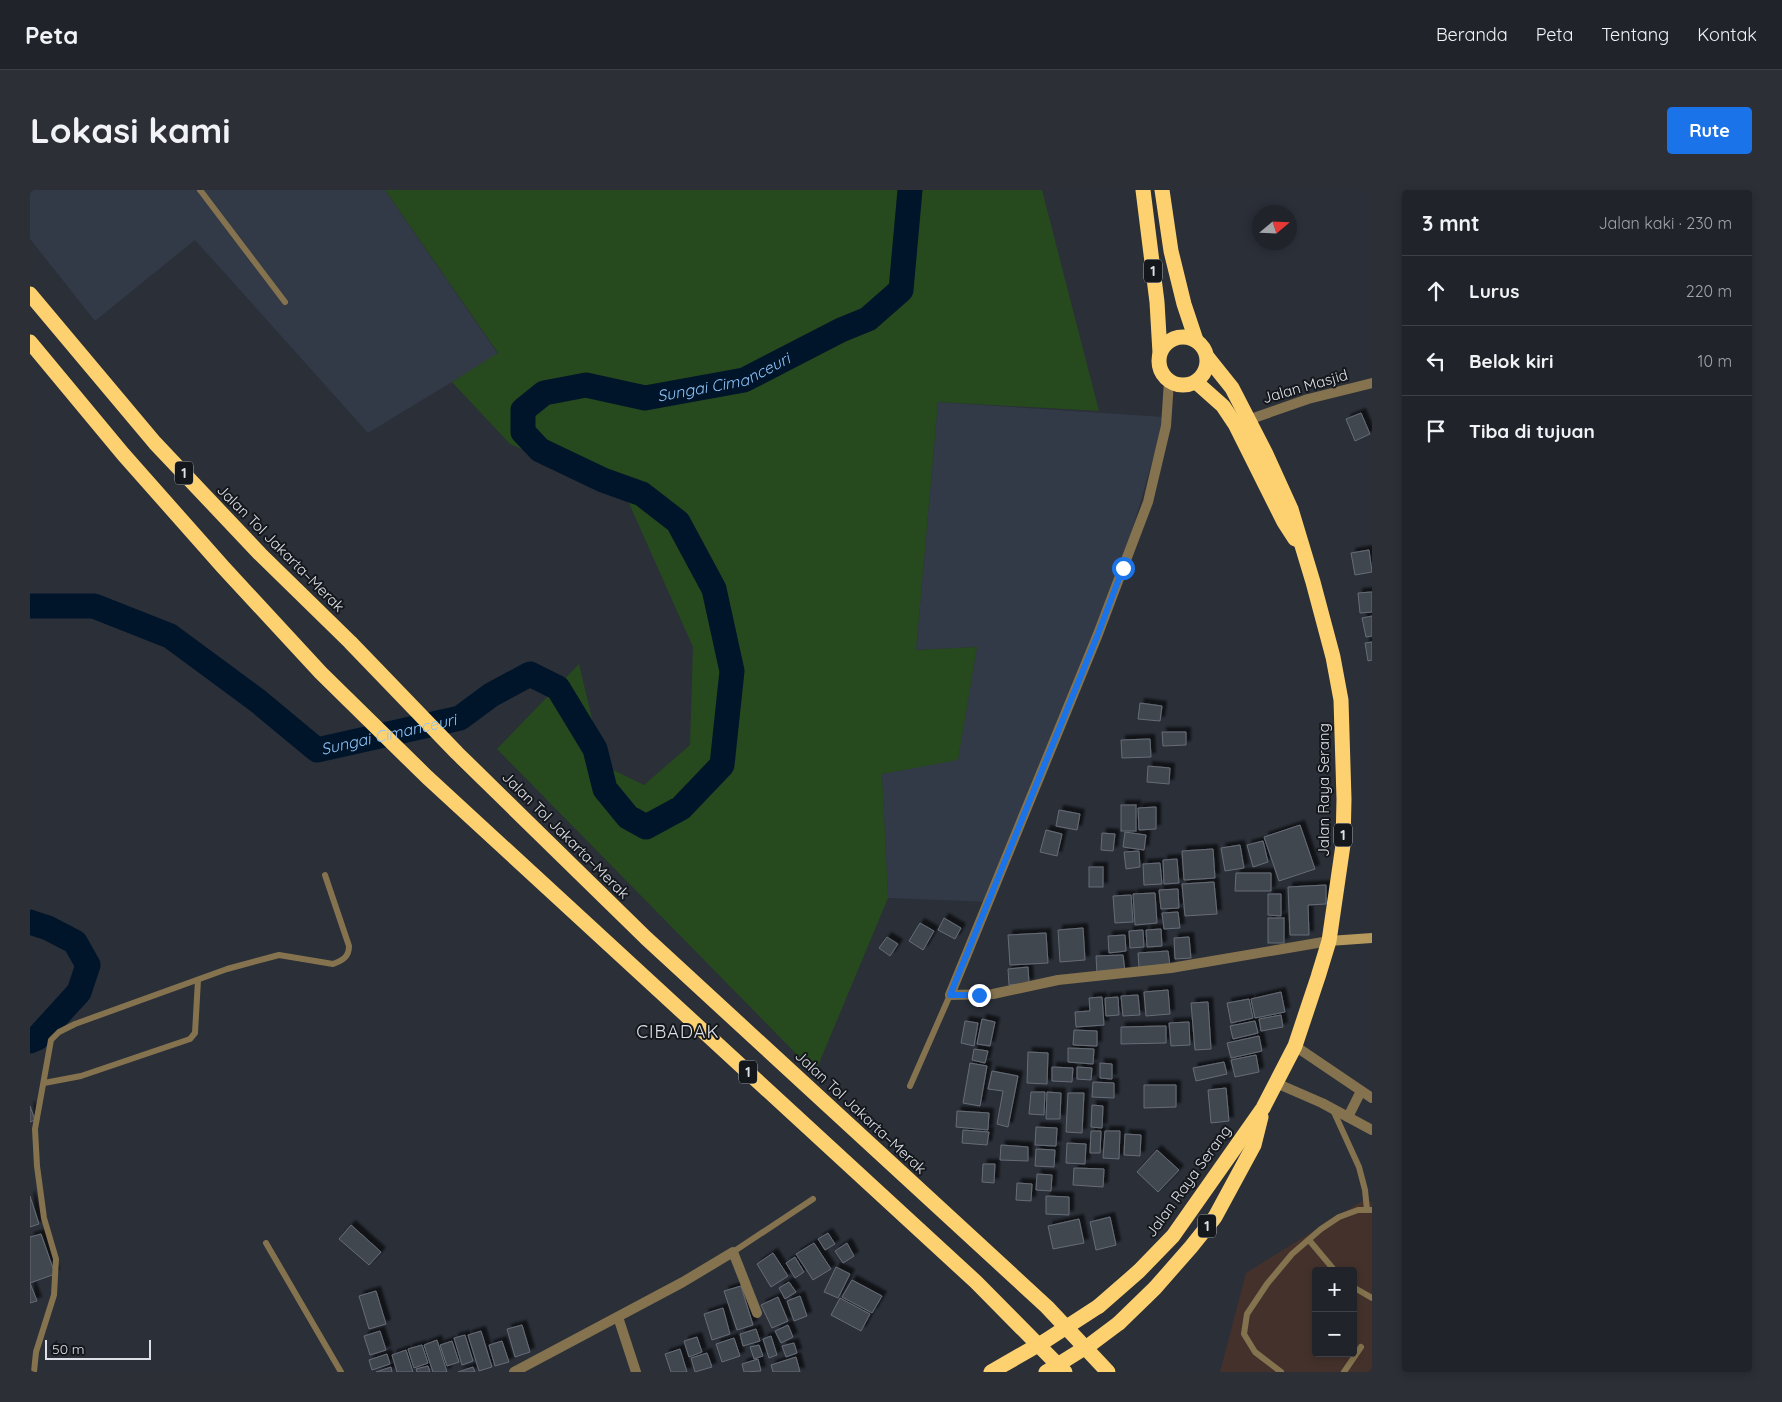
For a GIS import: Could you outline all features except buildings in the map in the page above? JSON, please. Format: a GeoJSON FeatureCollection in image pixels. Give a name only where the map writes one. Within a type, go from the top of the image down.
{"type":"FeatureCollection","features":[{"type":"Feature","properties":{"kind":"highway","name":"1"},"geometry":{"type":"LineString","coordinates":[[1143,190],[1157,302],[1160,369],[1169,381]]}},
{"type":"Feature","properties":{"kind":"highway","name":"1"},"geometry":{"type":"LineString","coordinates":[[1162,190],[1171,251],[1184,304],[1196,340],[1202,345],[1208,358]]}},
{"type":"Feature","properties":{"kind":"highway","name":"Jalan Tol Jakarta–Merak"},"geometry":{"type":"LineString","coordinates":[[30,294],[155,443],[260,554],[350,642],[457,752],[646,938],[1047,1307],[1108,1372]]}},
{"type":"Feature","properties":{"kind":"highway"},"geometry":{"type":"LineString","coordinates":[[1160,353],[1175,338],[1182,337],[1196,340]]}},
{"type":"Feature","properties":{"kind":"highway","name":"1"},"geometry":{"type":"LineString","coordinates":[[30,342],[129,461],[321,674],[428,777],[976,1282],[1065,1372]]}},
{"type":"Feature","properties":{"kind":"highway"},"geometry":{"type":"LineString","coordinates":[[1169,381],[1182,386],[1196,382],[1206,372],[1208,358]]}},
{"type":"Feature","properties":{"kind":"highway","name":"Jalan Raya Serang"},"geometry":{"type":"LineString","coordinates":[[991,1372],[1045,1342],[1099,1306],[1139,1271],[1173,1236],[1263,1108],[1295,1046],[1329,941],[1343,845],[1344,799],[1341,700],[1333,656],[1291,510],[1266,454],[1232,388],[1208,358]]}},
{"type":"Feature","properties":{"kind":"highway","name":"Jalan Raya Serang"},"geometry":{"type":"LineString","coordinates":[[1196,382],[1223,406],[1235,424],[1284,522],[1304,553]]}},
{"type":"Feature","properties":{"kind":"highway","name":"Jalan Raya Serang"},"geometry":{"type":"LineString","coordinates":[[1046,1372],[1091,1344],[1119,1322],[1161,1281],[1191,1247],[1215,1217],[1254,1145],[1263,1108]]}},
{"type":"Feature","properties":{"kind":"street"},"geometry":{"type":"LineString","coordinates":[[1169,381],[1166,426],[1148,502],[1098,634],[950,995],[993,994],[1058,980],[1171,968],[1329,941],[1372,938]]}},
{"type":"Feature","properties":{"kind":"street","name":"Jalan Masjid"},"geometry":{"type":"LineString","coordinates":[[1248,420],[1308,399],[1370,387]]}},
{"type":"Feature","properties":{"kind":"street"},"geometry":{"type":"LineString","coordinates":[[1295,1046],[1372,1098]]}},
{"type":"Feature","properties":{"kind":"street"},"geometry":{"type":"LineString","coordinates":[[1276,1083],[1332,1108],[1372,1130]]}},
{"type":"Feature","properties":{"kind":"street"},"geometry":{"type":"LineString","coordinates":[[1348,1117],[1362,1092]]}},
{"type":"Feature","properties":{"kind":"street"},"geometry":{"type":"LineString","coordinates":[[514,1372],[683,1282],[733,1252],[757,1313]]}},
{"type":"Feature","properties":{"kind":"street"},"geometry":{"type":"LineString","coordinates":[[618,1317],[636,1372]]}},
{"type":"Feature","properties":{"kind":"lane"},"geometry":{"type":"LineString","coordinates":[[200,190],[285,302]]}},
{"type":"Feature","properties":{"kind":"lane"},"geometry":{"type":"LineString","coordinates":[[34,1372],[33,1353],[44,1332],[54,1295],[56,1259],[44,1218],[33,1130],[44,1083],[51,1040],[59,1032],[75,1024],[227,969],[279,955],[333,964],[346,957],[349,952],[349,946],[325,875]]}},
{"type":"Feature","properties":{"kind":"lane"},"geometry":{"type":"LineString","coordinates":[[44,1083],[81,1076],[190,1039],[195,1033],[198,980]]}},
{"type":"Feature","properties":{"kind":"lane"},"geometry":{"type":"LineString","coordinates":[[910,1086],[950,995]]}},
{"type":"Feature","properties":{"kind":"lane"},"geometry":{"type":"LineString","coordinates":[[1281,1372],[1255,1352],[1244,1334],[1247,1314],[1279,1269],[1308,1240],[1339,1217],[1358,1210],[1370,1210],[1359,1167],[1332,1108]]}},
{"type":"Feature","properties":{"kind":"lane"},"geometry":{"type":"LineString","coordinates":[[733,1252],[813,1199]]}},
{"type":"Feature","properties":{"kind":"lane"},"geometry":{"type":"LineString","coordinates":[[1308,1240],[1331,1267]]}},
{"type":"Feature","properties":{"kind":"lane"},"geometry":{"type":"LineString","coordinates":[[266,1243],[341,1372]]}},
{"type":"Feature","properties":{"kind":"lane"},"geometry":{"type":"LineString","coordinates":[[1357,1289],[1372,1298]]}},
{"type":"Feature","properties":{"kind":"lane"},"geometry":{"type":"LineString","coordinates":[[1344,1372],[1361,1348]]}},
{"type":"Feature","properties":{"kind":"shaded area"},"geometry":{"type":"Polygon","coordinates":[[[30,190],[385,190],[498,354],[368,433],[195,240],[95,321],[30,239],[30,190]]]}},
{"type":"Feature","properties":{"kind":"shaded area"},"geometry":{"type":"Polygon","coordinates":[[[938,402],[1165,417],[1122,566],[991,902],[888,898],[882,774],[958,759],[977,647],[916,650],[938,402]]]}},
{"type":"Feature","properties":{"kind":"shaded area"},"geometry":{"type":"Polygon","coordinates":[[[1362,1201],[1372,1202],[1372,1372],[1220,1372],[1246,1273],[1362,1201]]]}},
{"type":"Feature","properties":{"kind":"green space"},"geometry":{"type":"Polygon","coordinates":[[[385,190],[1042,190],[1099,411],[938,402],[916,650],[977,647],[958,760],[882,774],[888,898],[815,1073],[497,749],[579,664],[603,765],[644,785],[690,745],[693,647],[624,492],[510,444],[452,382],[498,353],[385,190]]]}},
{"type":"Feature","properties":{"kind":"waterway","name":"Sungai Cimanceuri"},"geometry":{"type":"LineString","coordinates":[[30,606],[94,606],[170,636],[258,701],[317,750],[460,718],[491,695],[530,674],[558,688],[595,749],[605,789],[628,817],[646,827],[681,808],[722,765],[732,671],[714,589],[678,522],[642,494],[603,480],[540,450],[523,432],[523,410],[544,393],[586,385],[645,398],[744,380],[841,330],[868,319],[901,290],[910,190]]}},
{"type":"Feature","properties":{"kind":"waterway","name":"Sungai Cimanceuri"},"geometry":{"type":"LineString","coordinates":[[30,922],[48,928],[75,942],[88,965],[79,992],[37,1038],[30,1041]]}},
{"type":"Feature","properties":{"kind":"district","name":"CIBADAK"},"geometry":{"type":"Point","coordinates":[678,1031]}},
{"type":"Feature","properties":{"kind":"route"},"geometry":{"type":"LineString","coordinates":[[979,995],[950,995],[1098,634],[1123,568]]}}]}
